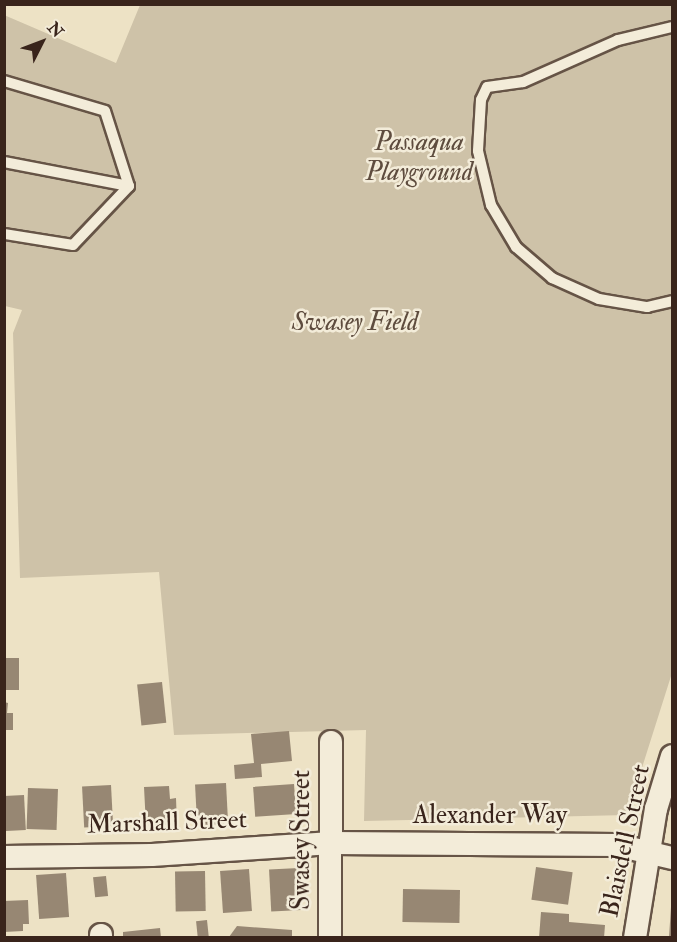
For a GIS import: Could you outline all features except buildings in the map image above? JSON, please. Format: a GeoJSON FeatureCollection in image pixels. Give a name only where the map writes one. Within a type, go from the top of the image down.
{"type":"FeatureCollection","features":[{"type":"Feature","properties":{"kind":"street","name":"Swasey Street"},"geometry":{"type":"LineString","coordinates":[[330,938],[331,742]]}},
{"type":"Feature","properties":{"kind":"street","name":"Blaisdell Street"},"geometry":{"type":"LineString","coordinates":[[635,938],[647,853],[672,756]]}},
{"type":"Feature","properties":{"kind":"street","name":"Alexander Way"},"geometry":{"type":"LineString","coordinates":[[332,843],[617,845],[647,853]]}},
{"type":"Feature","properties":{"kind":"street","name":"Marshall Street"},"geometry":{"type":"LineString","coordinates":[[4,857],[152,855],[332,843]]}},
{"type":"Feature","properties":{"kind":"street"},"geometry":{"type":"LineString","coordinates":[[647,853],[672,858]]}},
{"type":"Feature","properties":{"kind":"lane"},"geometry":{"type":"LineString","coordinates":[[672,27],[618,40],[523,82],[487,87],[481,100],[478,151],[491,205],[516,247],[552,278],[599,299],[647,307],[672,301]]}},
{"type":"Feature","properties":{"kind":"lane"},"geometry":{"type":"LineString","coordinates":[[4,81],[105,111],[129,186]]}},
{"type":"Feature","properties":{"kind":"lane"},"geometry":{"type":"LineString","coordinates":[[4,162],[129,186]]}},
{"type":"Feature","properties":{"kind":"lane"},"geometry":{"type":"LineString","coordinates":[[4,234],[74,245],[129,186]]}},
{"type":"Feature","properties":{"kind":"green space","name":"Swasey Field"},"geometry":{"type":"Polygon","coordinates":[[[140,5],[672,5],[672,673],[627,815],[364,821],[366,730],[174,735],[159,572],[20,578],[13,333],[22,310],[5,306],[4,15],[116,63],[140,5]]]}},
{"type":"Feature","properties":{"kind":"park label","name":"Passaqua Playground"},"geometry":{"type":"Point","coordinates":[419,158]}}]}
